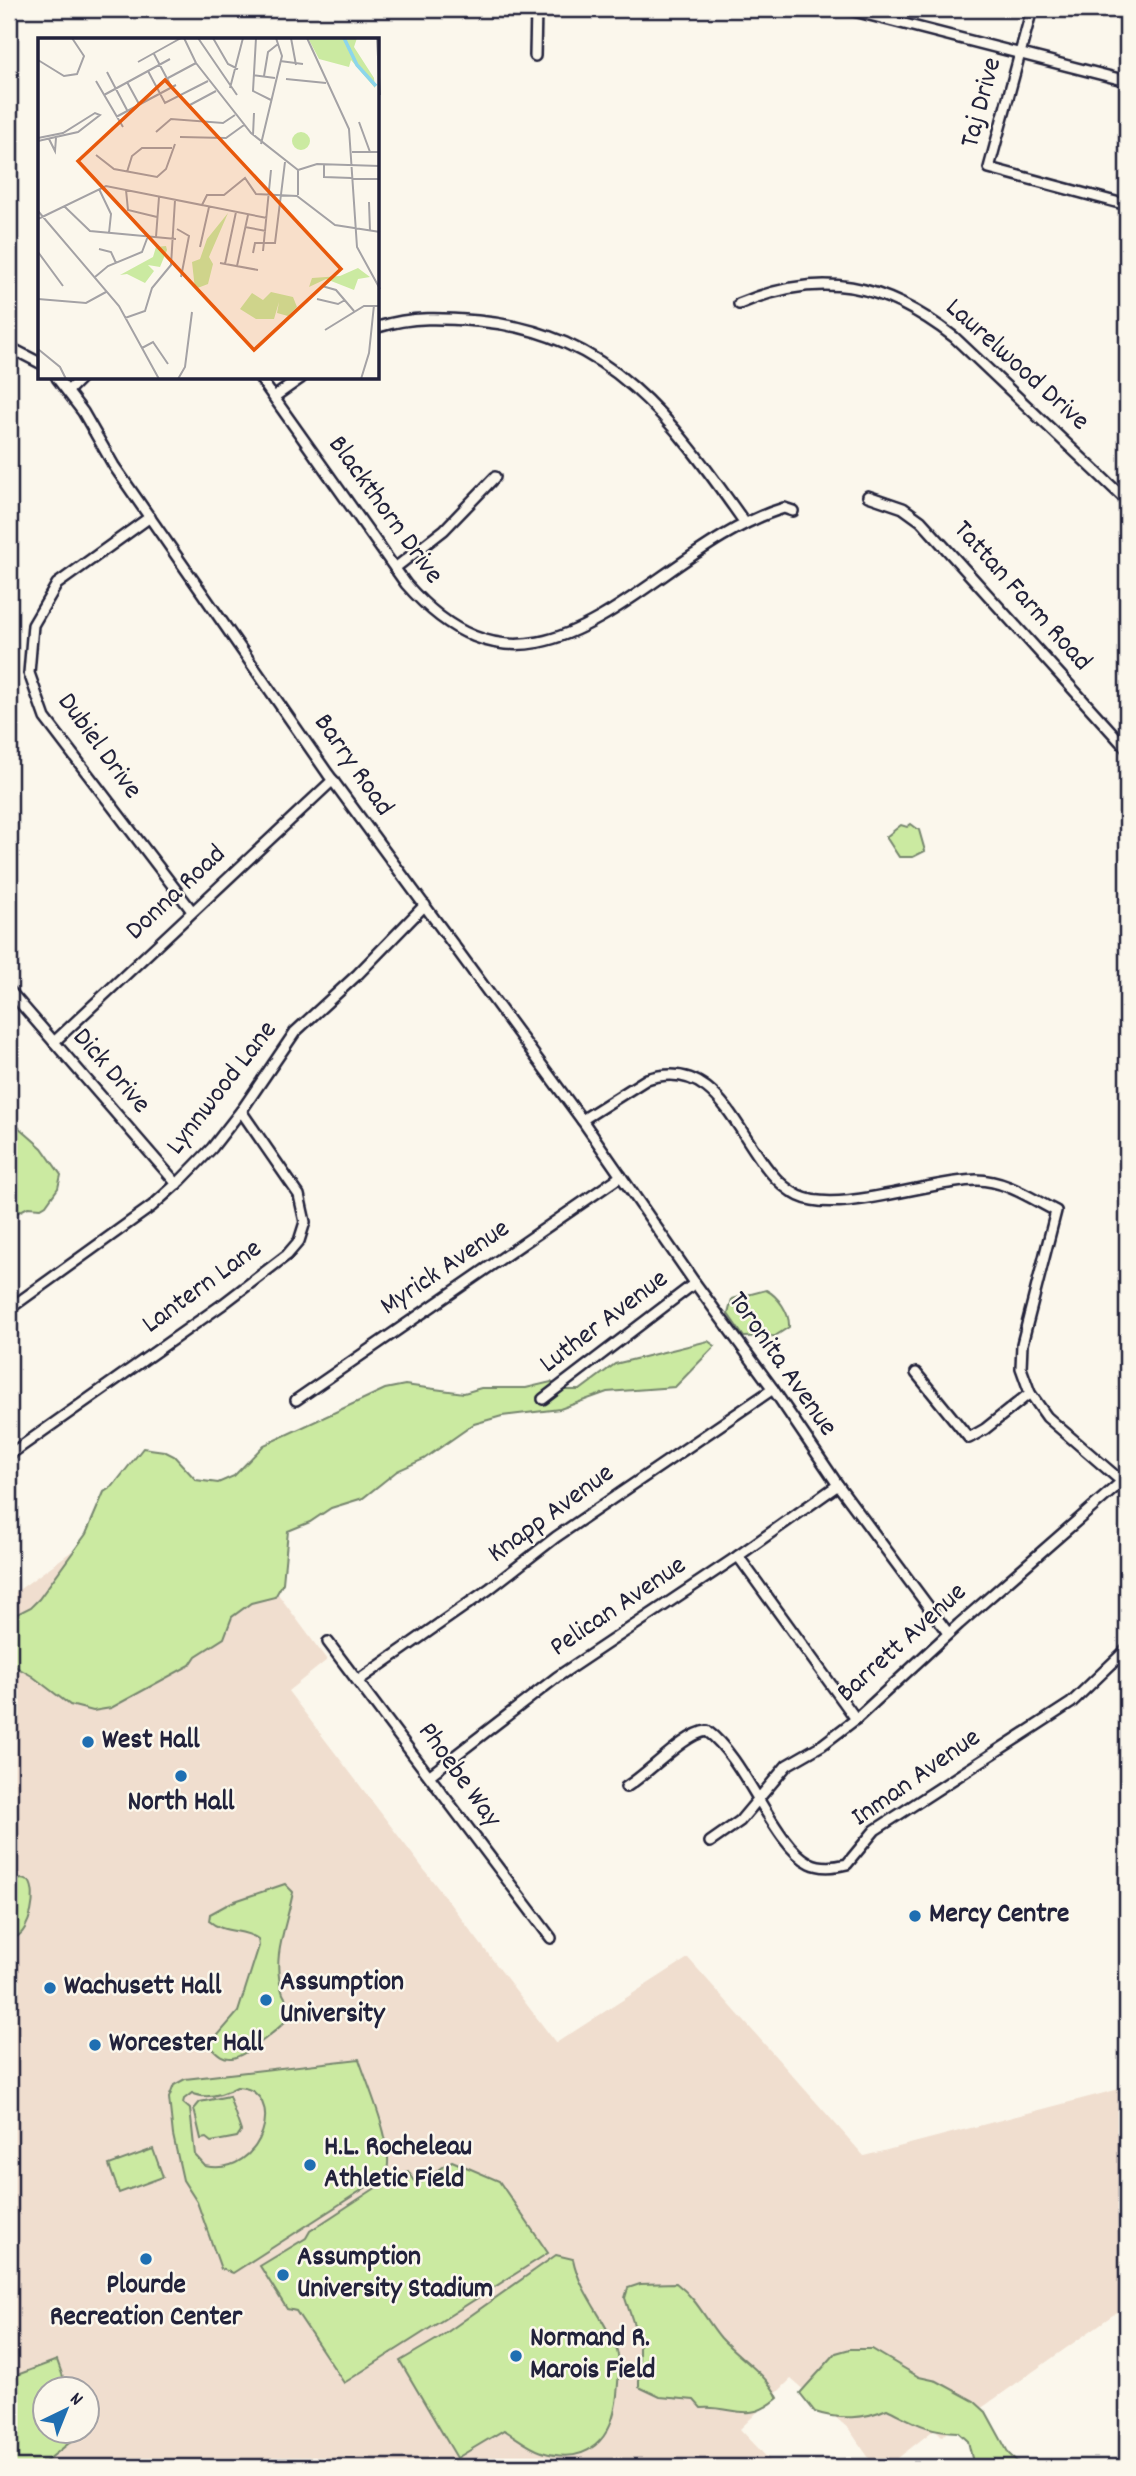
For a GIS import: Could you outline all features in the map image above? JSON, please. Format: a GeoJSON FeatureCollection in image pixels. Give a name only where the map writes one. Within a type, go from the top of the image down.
{"type":"FeatureCollection","features":[{"type":"Feature","properties":{"kind":"street"},"geometry":{"type":"LineString","coordinates":[[535,56],[536,9]]}},
{"type":"Feature","properties":{"kind":"street"},"geometry":{"type":"LineString","coordinates":[[846,9],[1127,81]]}},
{"type":"Feature","properties":{"kind":"street","name":"Taj Drive"},"geometry":{"type":"LineString","coordinates":[[1032,9],[989,168],[1127,205]]}},
{"type":"Feature","properties":{"kind":"street","name":"Laurelwood Drive"},"geometry":{"type":"LineString","coordinates":[[738,304],[766,293],[833,283],[874,291],[902,302],[927,316],[954,337],[1127,501]]}},
{"type":"Feature","properties":{"kind":"street"},"geometry":{"type":"LineString","coordinates":[[380,326],[407,319],[441,318],[500,323],[534,330],[586,351],[614,369],[660,412],[745,523]]}},
{"type":"Feature","properties":{"kind":"street"},"geometry":{"type":"LineString","coordinates":[[9,347],[38,362]]}},
{"type":"Feature","properties":{"kind":"street","name":"Barry Road"},"geometry":{"type":"LineString","coordinates":[[59,380],[150,517],[333,780],[582,1120]]}},
{"type":"Feature","properties":{"kind":"street"},"geometry":{"type":"LineString","coordinates":[[68,391],[79,380]]}},
{"type":"Feature","properties":{"kind":"street","name":"Blackthorn Drive"},"geometry":{"type":"LineString","coordinates":[[261,380],[420,600],[452,626],[486,640],[510,644],[547,642],[581,630],[745,523],[784,508],[793,511]]}},
{"type":"Feature","properties":{"kind":"street"},"geometry":{"type":"LineString","coordinates":[[274,397],[298,380]]}},
{"type":"Feature","properties":{"kind":"street"},"geometry":{"type":"LineString","coordinates":[[395,568],[444,530],[495,477]]}},
{"type":"Feature","properties":{"kind":"street","name":"Tattan Farm Road"},"geometry":{"type":"LineString","coordinates":[[868,496],[903,508],[921,521],[1127,748]]}},
{"type":"Feature","properties":{"kind":"street","name":"Dubiel Drive"},"geometry":{"type":"LineString","coordinates":[[150,517],[57,584],[33,625],[29,673],[45,718],[192,911]]}},
{"type":"Feature","properties":{"kind":"street","name":"Donna Road"},"geometry":{"type":"LineString","coordinates":[[54,1042],[333,780]]}},
{"type":"Feature","properties":{"kind":"street","name":"Lynnwood Lane"},"geometry":{"type":"LineString","coordinates":[[9,1309],[152,1206],[177,1184],[212,1148],[241,1111],[295,1032],[358,974],[425,905]]}},
{"type":"Feature","properties":{"kind":"street","name":"Dick Drive"},"geometry":{"type":"LineString","coordinates":[[9,990],[177,1184]]}},
{"type":"Feature","properties":{"kind":"street"},"geometry":{"type":"LineString","coordinates":[[582,1120],[638,1083],[667,1075],[686,1077],[704,1085],[723,1104],[773,1176],[800,1196],[831,1201],[976,1180],[1007,1187],[1056,1211],[1020,1351],[1021,1368],[1030,1393],[1047,1417],[1126,1482]]}},
{"type":"Feature","properties":{"kind":"street","name":"Lantern Lane"},"geometry":{"type":"LineString","coordinates":[[9,1455],[223,1304],[287,1255],[299,1241],[305,1222],[299,1195],[241,1111]]}},
{"type":"Feature","properties":{"kind":"street","name":"Toronita Avenue"},"geometry":{"type":"LineString","coordinates":[[582,1120],[695,1283],[774,1389],[838,1485],[948,1633]]}},
{"type":"Feature","properties":{"kind":"street","name":"Myrick Avenue"},"geometry":{"type":"LineString","coordinates":[[296,1400],[621,1176]]}},
{"type":"Feature","properties":{"kind":"street","name":"Luther Avenue"},"geometry":{"type":"LineString","coordinates":[[543,1399],[695,1283]]}},
{"type":"Feature","properties":{"kind":"street"},"geometry":{"type":"LineString","coordinates":[[916,1373],[969,1438],[1030,1393]]}},
{"type":"Feature","properties":{"kind":"street","name":"Knapp Avenue"},"geometry":{"type":"LineString","coordinates":[[359,1680],[489,1589],[556,1537],[774,1389]]}},
{"type":"Feature","properties":{"kind":"street","name":"Barrett Avenue"},"geometry":{"type":"LineString","coordinates":[[710,1842],[740,1821],[787,1765],[822,1745],[856,1719],[948,1633],[1126,1482]]}},
{"type":"Feature","properties":{"kind":"street","name":"Pelican Avenue"},"geometry":{"type":"LineString","coordinates":[[430,1775],[557,1677],[738,1556],[838,1485]]}},
{"type":"Feature","properties":{"kind":"street"},"geometry":{"type":"LineString","coordinates":[[738,1556],[856,1719]]}},
{"type":"Feature","properties":{"kind":"street","name":"Phoebe Way"},"geometry":{"type":"LineString","coordinates":[[328,1642],[551,1938]]}},
{"type":"Feature","properties":{"kind":"street","name":"Inman Avenue"},"geometry":{"type":"LineString","coordinates":[[626,1787],[646,1775],[681,1744],[705,1731],[716,1739],[737,1765],[793,1850],[803,1860],[822,1867],[847,1864],[875,1830],[1071,1703],[1127,1649]]}},
{"type":"Feature","properties":{"kind":"shaded area","name":"Assumption University"},"geometry":{"type":"Polygon","coordinates":[[[185,1469],[327,1660],[288,1691],[556,2043],[688,1958],[864,2156],[1127,2087],[1127,2305],[942,2436],[935,2429],[898,2458],[904,2467],[875,2467],[849,2429],[791,2379],[740,2429],[776,2467],[9,2467],[9,1597],[185,1469]]]}},
{"type":"Feature","properties":{"kind":"green space"},"geometry":{"type":"Polygon","coordinates":[[[911,824],[919,830],[925,851],[913,857],[899,857],[886,837],[901,825],[907,827],[911,824]]]}},
{"type":"Feature","properties":{"kind":"green space"},"geometry":{"type":"Polygon","coordinates":[[[9,1119],[42,1148],[61,1175],[58,1188],[46,1205],[41,1208],[28,1207],[9,1217],[9,1119]]]}},
{"type":"Feature","properties":{"kind":"green space"},"geometry":{"type":"Polygon","coordinates":[[[766,1290],[775,1296],[782,1306],[788,1316],[789,1327],[775,1336],[744,1337],[728,1314],[732,1299],[766,1290]]]}},
{"type":"Feature","properties":{"kind":"green space"},"geometry":{"type":"Polygon","coordinates":[[[708,1341],[715,1346],[675,1387],[607,1392],[560,1409],[502,1416],[474,1424],[424,1459],[397,1471],[363,1498],[331,1508],[310,1522],[288,1531],[283,1583],[275,1597],[251,1603],[232,1617],[224,1638],[196,1656],[190,1665],[111,1708],[93,1711],[70,1705],[32,1676],[9,1663],[9,1618],[31,1607],[39,1599],[86,1534],[104,1492],[113,1486],[143,1448],[164,1451],[174,1456],[196,1480],[218,1483],[234,1476],[264,1445],[385,1389],[405,1385],[464,1393],[481,1388],[526,1388],[551,1382],[562,1390],[580,1390],[615,1364],[708,1341]]]}},
{"type":"Feature","properties":{"kind":"green space"},"geometry":{"type":"Polygon","coordinates":[[[9,1881],[29,1881],[32,1887],[33,1902],[29,1920],[16,1937],[9,1931],[9,1881]]]}},
{"type":"Feature","properties":{"kind":"green space"},"geometry":{"type":"Polygon","coordinates":[[[285,1884],[293,1892],[278,1966],[282,1991],[293,2011],[275,2031],[256,2045],[238,2056],[223,2057],[212,2048],[212,2042],[238,2012],[259,1946],[258,1939],[246,1933],[215,1925],[209,1921],[210,1914],[232,1902],[285,1884]]]}},
{"type":"Feature","properties":{"kind":"green space","name":"H.L. Rocheleau Athletic Field"},"geometry":{"type":"Polygon","coordinates":[[[359,2059],[385,2135],[388,2165],[385,2175],[233,2273],[221,2269],[197,2202],[183,2180],[173,2135],[169,2098],[174,2085],[185,2079],[359,2059]],[[237,2087],[215,2095],[192,2093],[184,2099],[183,2103],[190,2109],[195,2155],[205,2166],[225,2166],[242,2159],[254,2147],[262,2132],[265,2116],[262,2102],[253,2092],[237,2087]]]}},
{"type":"Feature","properties":{"kind":"green space"},"geometry":{"type":"Polygon","coordinates":[[[229,2096],[241,2131],[237,2137],[211,2142],[206,2138],[201,2139],[194,2109],[200,2102],[229,2096]]]}},
{"type":"Feature","properties":{"kind":"green space"},"geometry":{"type":"Polygon","coordinates":[[[153,2149],[163,2177],[119,2193],[109,2165],[153,2149]]]}},
{"type":"Feature","properties":{"kind":"green space"},"geometry":{"type":"Polygon","coordinates":[[[452,2161],[499,2181],[548,2253],[344,2383],[296,2311],[287,2309],[260,2266],[306,2238],[310,2231],[380,2185],[408,2171],[415,2181],[421,2182],[452,2161]]]}},
{"type":"Feature","properties":{"kind":"green space","name":"Normand R. Marois Field"},"geometry":{"type":"Polygon","coordinates":[[[556,2255],[573,2259],[581,2284],[617,2351],[617,2395],[610,2424],[595,2445],[585,2452],[573,2455],[542,2452],[504,2430],[457,2458],[400,2361],[439,2338],[556,2255]]]}},
{"type":"Feature","properties":{"kind":"green space"},"geometry":{"type":"Polygon","coordinates":[[[676,2283],[696,2303],[721,2338],[759,2373],[778,2398],[758,2411],[740,2412],[701,2408],[694,2400],[660,2397],[639,2387],[639,2340],[625,2298],[628,2288],[640,2284],[676,2283]]]}},
{"type":"Feature","properties":{"kind":"green space"},"geometry":{"type":"Polygon","coordinates":[[[850,2349],[872,2349],[919,2377],[937,2381],[974,2401],[986,2412],[1009,2454],[1023,2467],[974,2467],[968,2441],[958,2432],[929,2428],[887,2409],[852,2417],[815,2412],[800,2393],[836,2353],[850,2349]]]}},
{"type":"Feature","properties":{"kind":"green space"},"geometry":{"type":"Polygon","coordinates":[[[57,2360],[62,2374],[32,2374],[32,2444],[68,2444],[39,2467],[9,2467],[9,2378],[57,2360]]]}},
{"type":"Feature","properties":{"kind":"place","name":"West Hall"},"geometry":{"type":"Point","coordinates":[88,1742]}},
{"type":"Feature","properties":{"kind":"place","name":"North Hall"},"geometry":{"type":"Point","coordinates":[181,1776]}},
{"type":"Feature","properties":{"kind":"place","name":"Mercy Centre"},"geometry":{"type":"Point","coordinates":[915,1916]}},
{"type":"Feature","properties":{"kind":"place","name":"Wachusett Hall"},"geometry":{"type":"Point","coordinates":[50,1988]}},
{"type":"Feature","properties":{"kind":"place","name":"Assumption University"},"geometry":{"type":"Point","coordinates":[266,2000]}},
{"type":"Feature","properties":{"kind":"place","name":"Worcester Hall"},"geometry":{"type":"Point","coordinates":[95,2045]}},
{"type":"Feature","properties":{"kind":"place","name":"H.L. Rocheleau Athletic Field"},"geometry":{"type":"Point","coordinates":[310,2165]}},
{"type":"Feature","properties":{"kind":"place","name":"Plourde Recreation Center"},"geometry":{"type":"Point","coordinates":[146,2259]}},
{"type":"Feature","properties":{"kind":"place","name":"Assumption University Stadium"},"geometry":{"type":"Point","coordinates":[283,2275]}},
{"type":"Feature","properties":{"kind":"place","name":"Normand R. Marois Field"},"geometry":{"type":"Point","coordinates":[516,2356]}}]}
